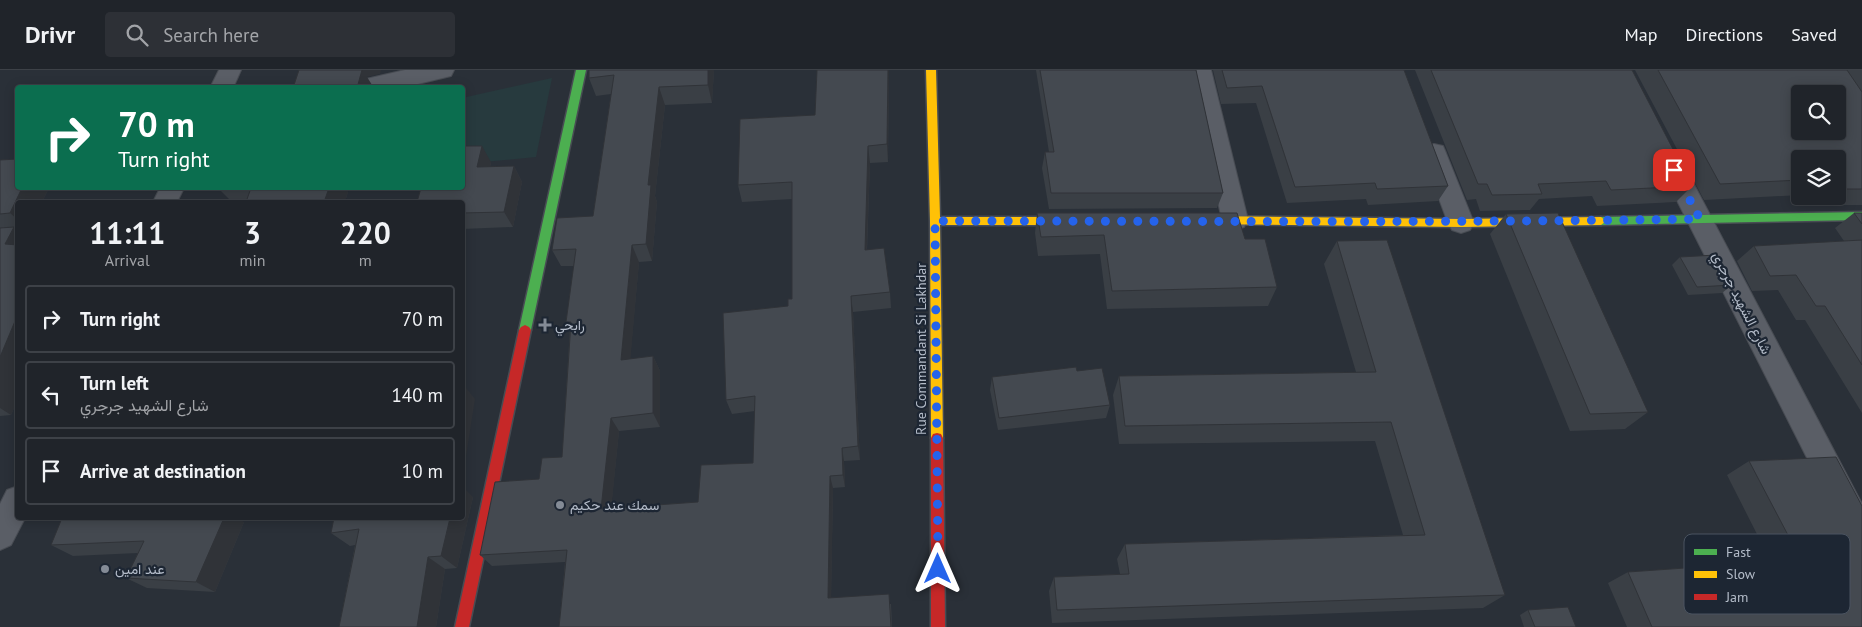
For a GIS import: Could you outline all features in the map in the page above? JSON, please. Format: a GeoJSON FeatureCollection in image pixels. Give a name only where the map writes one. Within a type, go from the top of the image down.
{"type":"FeatureCollection","features":[{"type":"Feature","properties":{"kind":"street"},"geometry":{"type":"LineString","coordinates":[[222,85],[230,70]]}},
{"type":"Feature","properties":{"kind":"street"},"geometry":{"type":"LineString","coordinates":[[375,85],[443,70]]}},
{"type":"Feature","properties":{"kind":"street"},"geometry":{"type":"LineString","coordinates":[[462,627],[581,70]]}},
{"type":"Feature","properties":{"kind":"street","name":"Rue Commandant Si Lakhdar"},"geometry":{"type":"LineString","coordinates":[[931,70],[935,221],[938,627]]}},
{"type":"Feature","properties":{"kind":"street"},"geometry":{"type":"LineString","coordinates":[[1200,70],[1235,220]]}},
{"type":"Feature","properties":{"kind":"street"},"geometry":{"type":"LineString","coordinates":[[1427,133],[1461,223]]}},
{"type":"Feature","properties":{"kind":"street","name":"شارع الشهيد جرجري"},"geometry":{"type":"LineString","coordinates":[[1659,140],[1862,535]]}},
{"type":"Feature","properties":{"kind":"street"},"geometry":{"type":"LineString","coordinates":[[1185,220],[1461,223],[1862,216]]}},
{"type":"Feature","properties":{"kind":"street"},"geometry":{"type":"LineString","coordinates":[[935,221],[1085,221]]}},
{"type":"Feature","properties":{"kind":"street"},"geometry":{"type":"LineString","coordinates":[[0,535],[15,506]]}},
{"type":"Feature","properties":{"kind":"green space"},"geometry":{"type":"Polygon","coordinates":[[[552,78],[536,157],[465,164],[465,97],[552,78]]]}},
{"type":"Feature","properties":{"kind":"building"},"geometry":{"type":"Polygon","coordinates":[[[299,70],[362,70],[358,85],[294,85],[299,70]]]}},
{"type":"Feature","properties":{"kind":"building"},"geometry":{"type":"Polygon","coordinates":[[[589,70],[708,70],[708,85],[659,87],[648,185],[651,185],[646,244],[632,245],[621,360],[653,356],[653,413],[611,418],[601,509],[698,502],[701,465],[753,463],[755,396],[726,400],[723,313],[788,306],[788,299],[792,299],[792,182],[738,185],[740,119],[815,115],[817,70],[888,70],[887,144],[868,146],[865,250],[884,248],[890,292],[851,296],[858,446],[842,448],[843,475],[830,476],[828,598],[889,594],[891,627],[559,627],[567,550],[480,555],[495,482],[539,479],[542,458],[562,457],[571,322],[566,322],[576,249],[552,250],[557,218],[593,216],[614,75],[589,78],[589,70]]]}},
{"type":"Feature","properties":{"kind":"building"},"geometry":{"type":"Polygon","coordinates":[[[1040,70],[1196,70],[1223,193],[1051,193],[1045,152],[1054,152],[1040,70]]]}},
{"type":"Feature","properties":{"kind":"building"},"geometry":{"type":"Polygon","coordinates":[[[1222,70],[1404,70],[1448,186],[1377,189],[1375,183],[1295,187],[1262,86],[1227,88],[1222,70]]]}},
{"type":"Feature","properties":{"kind":"building"},"geometry":{"type":"Polygon","coordinates":[[[1431,70],[1632,70],[1692,186],[1611,190],[1606,181],[1538,184],[1542,194],[1492,195],[1487,184],[1478,184],[1431,70]]]}},
{"type":"Feature","properties":{"kind":"building"},"geometry":{"type":"Polygon","coordinates":[[[1658,70],[1847,70],[1862,92],[1862,189],[1846,189],[1846,150],[1791,150],[1791,180],[1720,184],[1658,70]]]}},
{"type":"Feature","properties":{"kind":"building"},"geometry":{"type":"Polygon","coordinates":[[[465,146],[482,146],[477,167],[514,166],[504,212],[465,213],[465,200],[418,200],[420,190],[465,190],[465,146]]]}},
{"type":"Feature","properties":{"kind":"building"},"geometry":{"type":"Polygon","coordinates":[[[15,159],[15,190],[21,190],[10,213],[0,214],[0,160],[15,159]]]}},
{"type":"Feature","properties":{"kind":"building"},"geometry":{"type":"Polygon","coordinates":[[[250,190],[328,190],[325,200],[247,200],[250,190]]]}},
{"type":"Feature","properties":{"kind":"building"},"geometry":{"type":"Polygon","coordinates":[[[1037,213],[1237,213],[1245,239],[1265,239],[1277,287],[1112,291],[1104,235],[1041,237],[1037,213]]]}},
{"type":"Feature","properties":{"kind":"building"},"geometry":{"type":"Polygon","coordinates":[[[1558,213],[1648,412],[1590,414],[1506,214],[1558,213]]]}},
{"type":"Feature","properties":{"kind":"building"},"geometry":{"type":"Polygon","coordinates":[[[1854,213],[1862,213],[1862,224],[1854,213]]]}},
{"type":"Feature","properties":{"kind":"building"},"geometry":{"type":"Polygon","coordinates":[[[14,227],[5,244],[15,245],[15,321],[0,357],[0,228],[14,227]]]}},
{"type":"Feature","properties":{"kind":"building"},"geometry":{"type":"Polygon","coordinates":[[[1387,240],[1505,595],[1057,610],[1054,577],[1129,574],[1125,544],[1425,535],[1391,422],[1125,426],[1119,376],[1376,372],[1337,241],[1387,240]]]}},
{"type":"Feature","properties":{"kind":"building"},"geometry":{"type":"Polygon","coordinates":[[[1862,240],[1862,365],[1825,306],[1816,306],[1796,275],[1770,276],[1754,246],[1862,240]]]}},
{"type":"Feature","properties":{"kind":"building"},"geometry":{"type":"Polygon","coordinates":[[[1716,255],[1732,285],[1697,287],[1680,257],[1716,255]]]}},
{"type":"Feature","properties":{"kind":"building"},"geometry":{"type":"Polygon","coordinates":[[[1076,367],[1077,371],[1102,368],[1110,405],[999,418],[992,377],[1076,367]]]}},
{"type":"Feature","properties":{"kind":"building"},"geometry":{"type":"Polygon","coordinates":[[[1836,457],[1862,506],[1862,627],[1652,627],[1628,572],[1684,568],[1684,614],[1850,614],[1850,534],[1787,534],[1749,461],[1836,457]]]}},
{"type":"Feature","properties":{"kind":"building"},"geometry":{"type":"Polygon","coordinates":[[[61,520],[223,520],[196,582],[126,578],[144,541],[51,545],[61,520]]]}},
{"type":"Feature","properties":{"kind":"building"},"geometry":{"type":"Polygon","coordinates":[[[334,520],[450,520],[441,556],[428,557],[417,627],[339,627],[359,529],[331,533],[334,520]]]}},
{"type":"Feature","properties":{"kind":"building"},"geometry":{"type":"Polygon","coordinates":[[[1568,607],[1576,627],[1535,627],[1528,610],[1568,607]]]}},
{"type":"Feature","properties":{"kind":"traffic: fast"},"geometry":{"type":"LineString","coordinates":[[525,330],[581,70]]}},
{"type":"Feature","properties":{"kind":"traffic: fast"},"geometry":{"type":"LineString","coordinates":[[1601,221],[1862,216]]}},
{"type":"Feature","properties":{"kind":"traffic: slow"},"geometry":{"type":"LineString","coordinates":[[931,70],[935,221],[937,438]]}},
{"type":"Feature","properties":{"kind":"traffic: slow"},"geometry":{"type":"LineString","coordinates":[[1201,220],[1461,223],[1601,221]]}},
{"type":"Feature","properties":{"kind":"traffic: slow"},"geometry":{"type":"LineString","coordinates":[[935,221],[1073,221]]}},
{"type":"Feature","properties":{"kind":"traffic: jam"},"geometry":{"type":"LineString","coordinates":[[462,627],[525,330]]}},
{"type":"Feature","properties":{"kind":"traffic: jam"},"geometry":{"type":"LineString","coordinates":[[937,438],[938,627]]}},
{"type":"Feature","properties":{"kind":"place","name":"رابحي"},"geometry":{"type":"Point","coordinates":[545,325]}},
{"type":"Feature","properties":{"kind":"place","name":"سمك عند حكيم"},"geometry":{"type":"Point","coordinates":[560,505]}},
{"type":"Feature","properties":{"kind":"place","name":"عند امين"},"geometry":{"type":"Point","coordinates":[105,569]}},
{"type":"Feature","properties":{"kind":"route"},"geometry":{"type":"LineString","coordinates":[[938,569],[935,221],[1235,220],[1461,223],[1700,219],[1674,170]]}}]}
